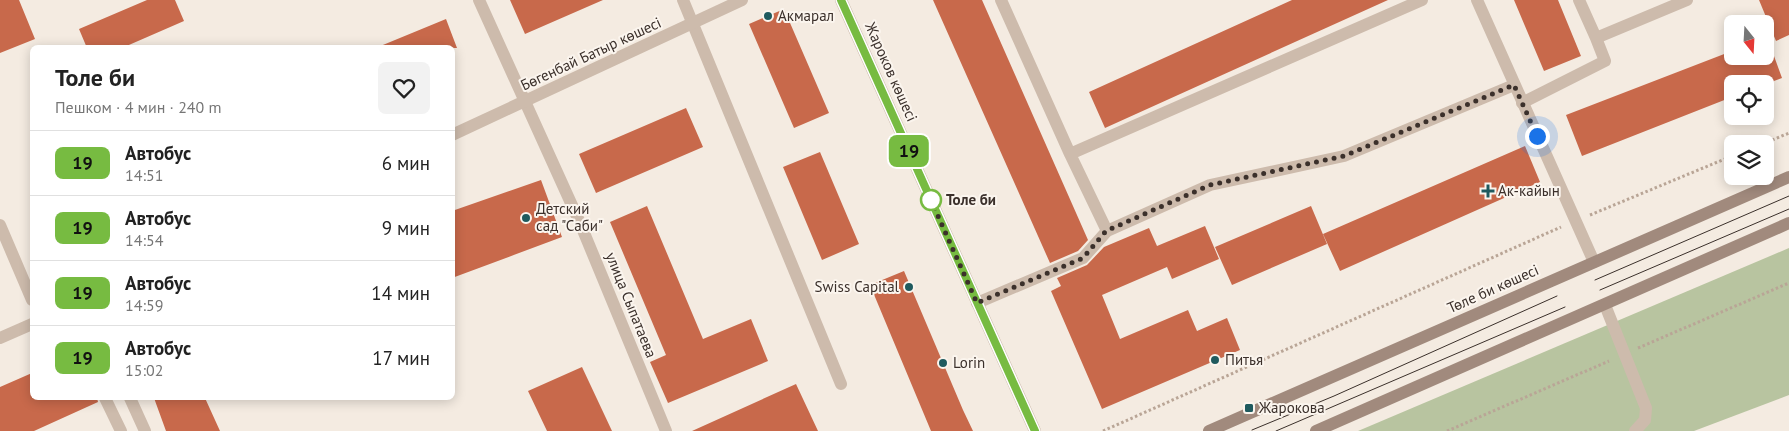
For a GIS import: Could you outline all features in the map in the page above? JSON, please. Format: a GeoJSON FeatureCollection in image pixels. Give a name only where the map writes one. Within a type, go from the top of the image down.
{"type":"FeatureCollection","features":[{"type":"Feature","properties":{"kind":"main road","name":"Төле би көшесі"},"geometry":{"type":"LineString","coordinates":[[1210,431],[1789,177]]}},
{"type":"Feature","properties":{"kind":"main road"},"geometry":{"type":"LineString","coordinates":[[1316,431],[1789,224]]}},
{"type":"Feature","properties":{"kind":"main road"},"geometry":{"type":"LineString","coordinates":[[1238,431],[1241,417]]}},
{"type":"Feature","properties":{"kind":"street","name":"улица Сыпатаева"},"geometry":{"type":"LineString","coordinates":[[479,0],[527,102],[580,223],[666,431]]}},
{"type":"Feature","properties":{"kind":"street"},"geometry":{"type":"LineString","coordinates":[[683,0],[841,384]]}},
{"type":"Feature","properties":{"kind":"street","name":"Бөгенбай Батыр көшесі"},"geometry":{"type":"LineString","coordinates":[[455,134],[527,102],[742,0]]}},
{"type":"Feature","properties":{"kind":"street","name":"Жароков көшесі"},"geometry":{"type":"LineString","coordinates":[[841,0],[1035,431]]}},
{"type":"Feature","properties":{"kind":"street"},"geometry":{"type":"LineString","coordinates":[[1001,0],[1106,231]]}},
{"type":"Feature","properties":{"kind":"street"},"geometry":{"type":"LineString","coordinates":[[1070,154],[1422,0]]}},
{"type":"Feature","properties":{"kind":"street"},"geometry":{"type":"LineString","coordinates":[[1477,0],[1594,262]]}},
{"type":"Feature","properties":{"kind":"street"},"geometry":{"type":"LineString","coordinates":[[1522,103],[1606,61],[1579,0]]}},
{"type":"Feature","properties":{"kind":"street"},"geometry":{"type":"LineString","coordinates":[[1596,38],[1687,0]]}},
{"type":"Feature","properties":{"kind":"street"},"geometry":{"type":"LineString","coordinates":[[977,303],[1083,258],[1106,231],[1210,185],[1344,156],[1514,85]]}},
{"type":"Feature","properties":{"kind":"street"},"geometry":{"type":"LineString","coordinates":[[0,225],[30,295]]}},
{"type":"Feature","properties":{"kind":"street"},"geometry":{"type":"LineString","coordinates":[[1605,305],[1646,408],[1645,420],[1635,431]]}},
{"type":"Feature","properties":{"kind":"street"},"geometry":{"type":"LineString","coordinates":[[0,338],[30,325]]}},
{"type":"Feature","properties":{"kind":"street"},"geometry":{"type":"LineString","coordinates":[[106,400],[121,431]]}},
{"type":"Feature","properties":{"kind":"street"},"geometry":{"type":"LineString","coordinates":[[131,400],[145,431]]}},
{"type":"Feature","properties":{"kind":"path"},"geometry":{"type":"LineString","coordinates":[[1774,139],[1789,133]]}},
{"type":"Feature","properties":{"kind":"path"},"geometry":{"type":"LineString","coordinates":[[1103,431],[1575,220],[1724,159]]}},
{"type":"Feature","properties":{"kind":"green space"},"geometry":{"type":"Polygon","coordinates":[[[1789,248],[1789,395],[1694,431],[1358,431],[1789,248]]]}},
{"type":"Feature","properties":{"kind":"building"},"geometry":{"type":"Polygon","coordinates":[[[0,0],[19,0],[35,39],[0,53],[0,0]]]}},
{"type":"Feature","properties":{"kind":"building"},"geometry":{"type":"Polygon","coordinates":[[[147,0],[175,0],[184,21],[129,45],[86,45],[79,29],[147,0]]]}},
{"type":"Feature","properties":{"kind":"building"},"geometry":{"type":"Polygon","coordinates":[[[510,0],[603,0],[525,34],[510,0]]]}},
{"type":"Feature","properties":{"kind":"building"},"geometry":{"type":"Polygon","coordinates":[[[933,0],[982,0],[1088,240],[1078,251],[1050,263],[933,0]]]}},
{"type":"Feature","properties":{"kind":"building"},"geometry":{"type":"Polygon","coordinates":[[[1292,0],[1388,0],[1105,128],[1089,92],[1292,0]]]}},
{"type":"Feature","properties":{"kind":"building"},"geometry":{"type":"Polygon","coordinates":[[[1514,0],[1558,0],[1581,56],[1544,71],[1514,0]]]}},
{"type":"Feature","properties":{"kind":"building"},"geometry":{"type":"Polygon","coordinates":[[[1759,0],[1789,0],[1789,35],[1776,41],[1774,36],[1774,15],[1765,15],[1759,0]]]}},
{"type":"Feature","properties":{"kind":"building"},"geometry":{"type":"Polygon","coordinates":[[[784,9],[829,113],[794,128],[749,24],[784,9]]]}},
{"type":"Feature","properties":{"kind":"building"},"geometry":{"type":"Polygon","coordinates":[[[446,19],[457,48],[455,48],[455,45],[383,45],[446,19]]]}},
{"type":"Feature","properties":{"kind":"building"},"geometry":{"type":"Polygon","coordinates":[[[1724,54],[1724,65],[1774,65],[1774,56],[1782,78],[1774,81],[1774,75],[1724,75],[1724,100],[1582,156],[1566,115],[1724,54]]]}},
{"type":"Feature","properties":{"kind":"building"},"geometry":{"type":"Polygon","coordinates":[[[686,108],[703,147],[596,193],[579,154],[686,108]]]}},
{"type":"Feature","properties":{"kind":"building"},"geometry":{"type":"Polygon","coordinates":[[[1525,146],[1540,182],[1340,271],[1323,234],[1525,146]]]}},
{"type":"Feature","properties":{"kind":"building"},"geometry":{"type":"Polygon","coordinates":[[[820,152],[859,244],[822,260],[783,167],[820,152]]]}},
{"type":"Feature","properties":{"kind":"building"},"geometry":{"type":"Polygon","coordinates":[[[541,180],[562,237],[455,277],[455,210],[541,180]]]}},
{"type":"Feature","properties":{"kind":"building"},"geometry":{"type":"Polygon","coordinates":[[[647,206],[703,339],[751,319],[768,361],[668,403],[650,362],[666,355],[610,222],[647,206]]]}},
{"type":"Feature","properties":{"kind":"building"},"geometry":{"type":"Polygon","coordinates":[[[1311,206],[1327,244],[1232,285],[1215,247],[1311,206]]]}},
{"type":"Feature","properties":{"kind":"building"},"geometry":{"type":"Polygon","coordinates":[[[1205,226],[1219,259],[1172,279],[1167,267],[1102,295],[1120,339],[1188,310],[1197,331],[1227,318],[1240,350],[1102,409],[1051,291],[1061,286],[1057,278],[1087,265],[1104,247],[1149,228],[1157,246],[1205,226]]]}},
{"type":"Feature","properties":{"kind":"building"},"geometry":{"type":"Polygon","coordinates":[[[904,271],[973,431],[931,431],[870,285],[904,271]]]}},
{"type":"Feature","properties":{"kind":"building"},"geometry":{"type":"Polygon","coordinates":[[[582,367],[612,431],[547,431],[528,391],[582,367]]]}},
{"type":"Feature","properties":{"kind":"building"},"geometry":{"type":"Polygon","coordinates":[[[30,374],[30,400],[98,400],[98,402],[34,431],[0,431],[0,387],[30,374]]]}},
{"type":"Feature","properties":{"kind":"building"},"geometry":{"type":"Polygon","coordinates":[[[796,384],[818,431],[692,431],[796,384]]]}},
{"type":"Feature","properties":{"kind":"building"},"geometry":{"type":"Polygon","coordinates":[[[155,400],[206,400],[220,431],[166,431],[155,400]]]}},
{"type":"Feature","properties":{"kind":"tram line"},"geometry":{"type":"LineString","coordinates":[[1595,280],[1789,196]]}},
{"type":"Feature","properties":{"kind":"tram line"},"geometry":{"type":"LineString","coordinates":[[1600,290],[1789,209]]}},
{"type":"Feature","properties":{"kind":"tram line"},"geometry":{"type":"LineString","coordinates":[[1252,430],[1334,396],[1557,296]]}},
{"type":"Feature","properties":{"kind":"tram line"},"geometry":{"type":"LineString","coordinates":[[1276,431],[1565,307]]}},
{"type":"Feature","properties":{"kind":"bus line","name":"19"},"geometry":{"type":"LineString","coordinates":[[841,0],[1035,431]]}},
{"type":"Feature","properties":{"kind":"place","name":"Акмарал"},"geometry":{"type":"Point","coordinates":[768,16]}},
{"type":"Feature","properties":{"kind":"place","name":"Ак-кайын"},"geometry":{"type":"Point","coordinates":[1488,191]}},
{"type":"Feature","properties":{"kind":"place","name":"Толе би"},"geometry":{"type":"Point","coordinates":[931,200]}},
{"type":"Feature","properties":{"kind":"place","name":"Детский сад \"Саби\""},"geometry":{"type":"Point","coordinates":[526,218]}},
{"type":"Feature","properties":{"kind":"place","name":"Swiss Capital"},"geometry":{"type":"Point","coordinates":[909,287]}},
{"type":"Feature","properties":{"kind":"place","name":"Питья"},"geometry":{"type":"Point","coordinates":[1215,360]}},
{"type":"Feature","properties":{"kind":"place","name":"Lorin"},"geometry":{"type":"Point","coordinates":[943,363]}},
{"type":"Feature","properties":{"kind":"place","name":"Жарокова"},"geometry":{"type":"Point","coordinates":[1249,408]}},
{"type":"Feature","properties":{"kind":"route"},"geometry":{"type":"LineString","coordinates":[[931,200],[929,196],[977,303],[1083,258],[1106,231],[1210,185],[1344,156],[1514,85],[1537,136]]}}]}
